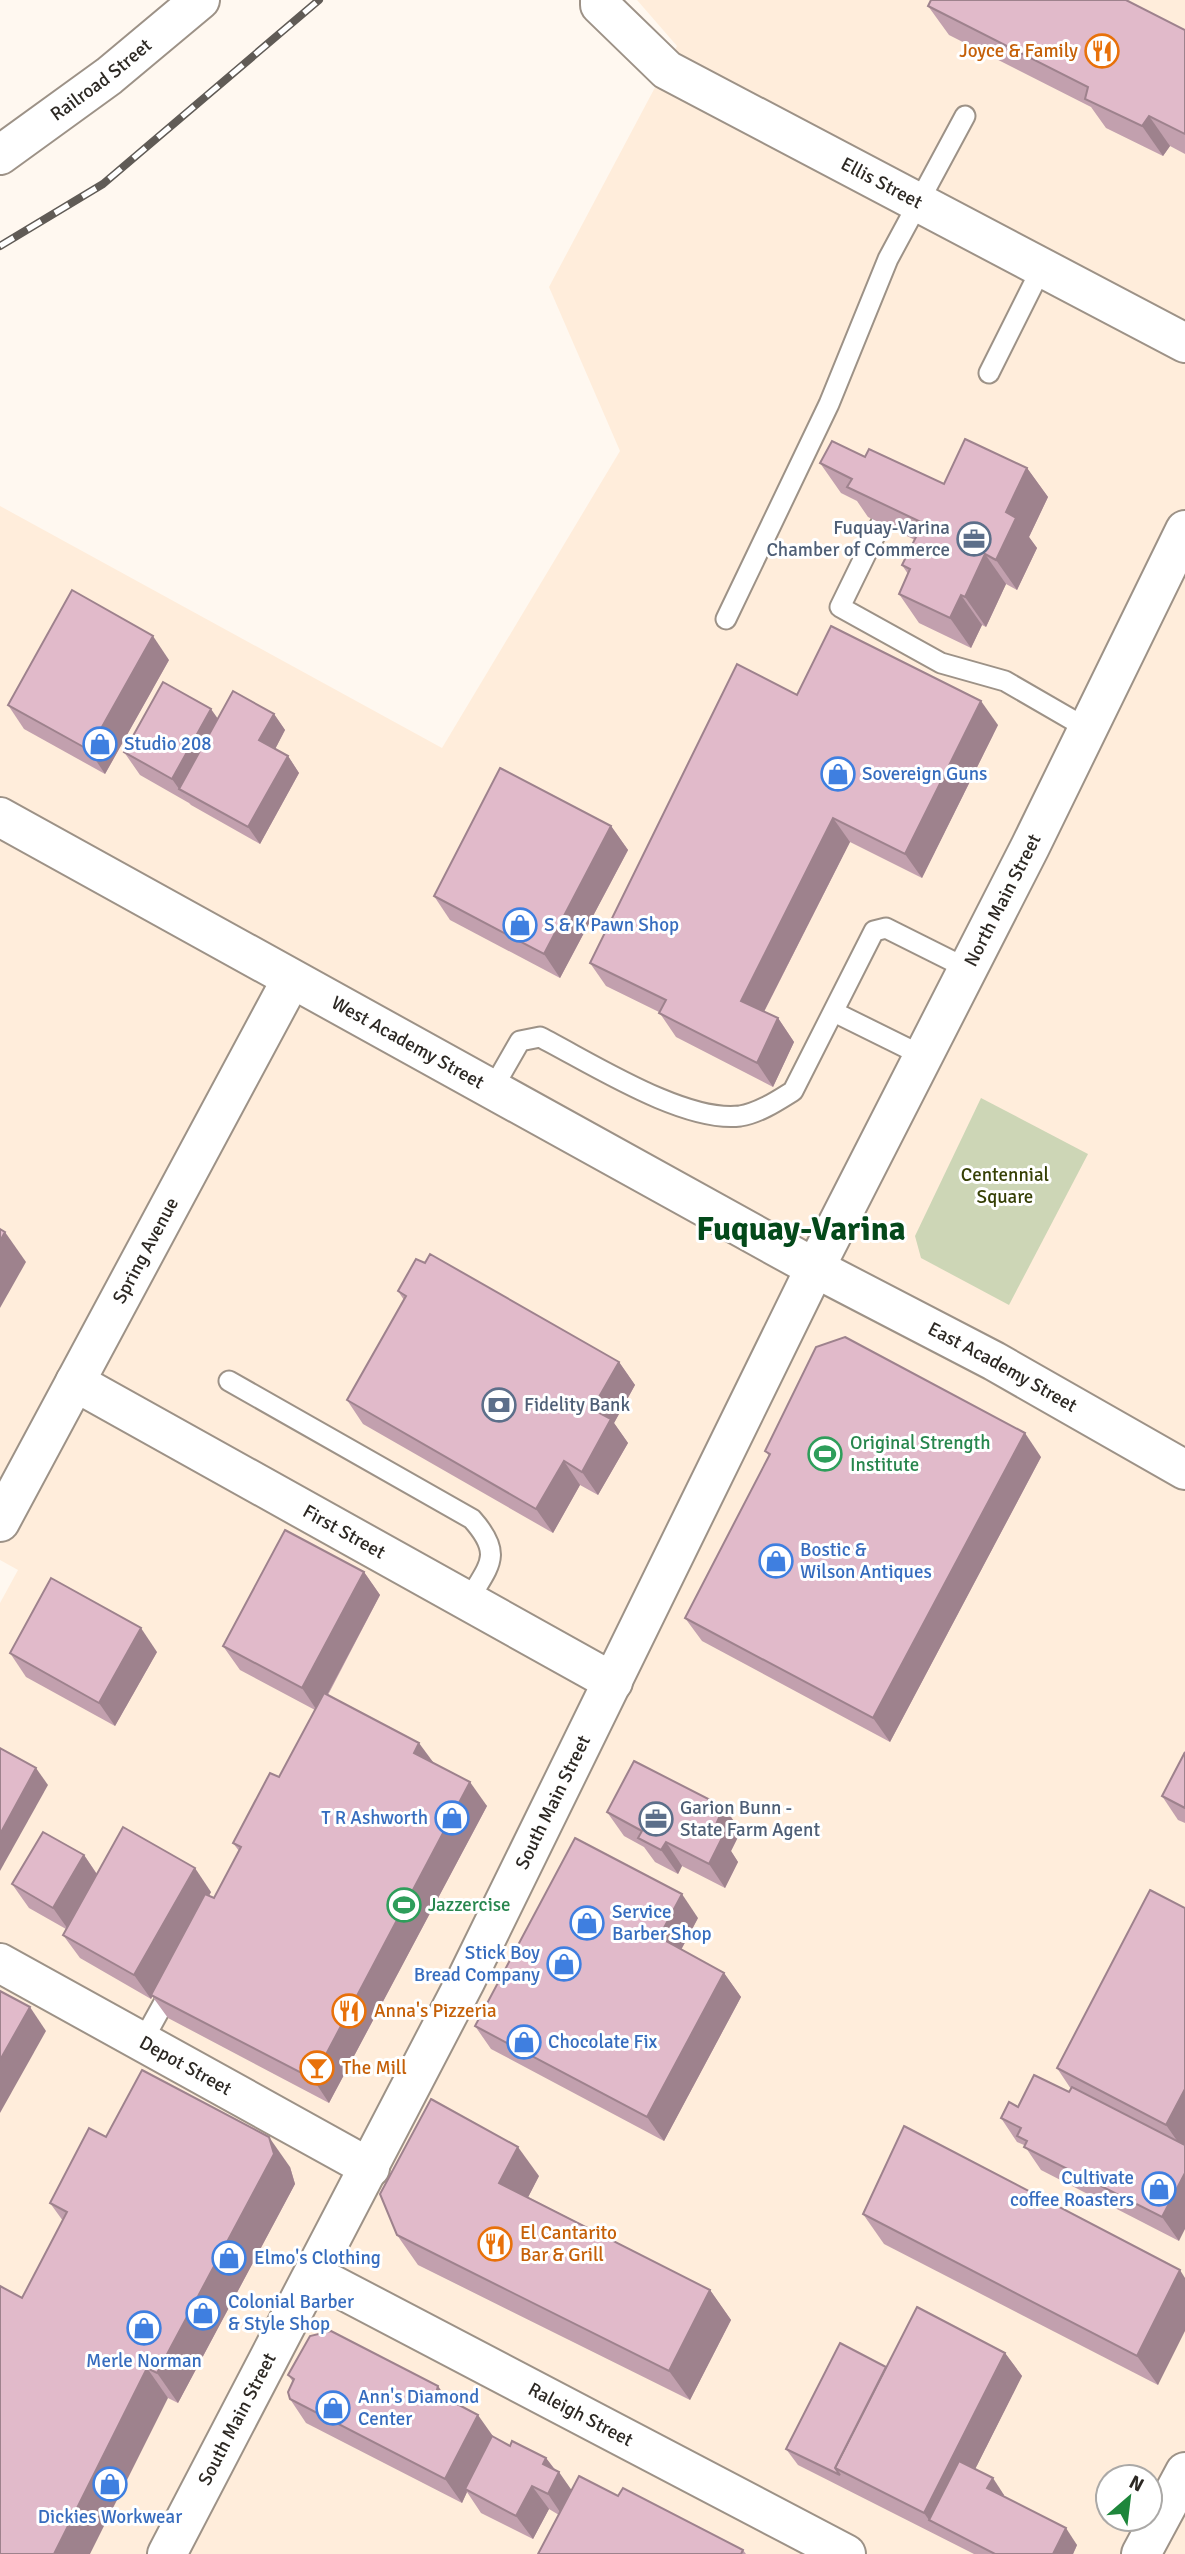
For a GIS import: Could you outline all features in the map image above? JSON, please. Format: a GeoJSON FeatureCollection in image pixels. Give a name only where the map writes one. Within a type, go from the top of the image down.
{"type":"FeatureCollection","features":[{"type":"Feature","properties":{"kind":"street","name":"Railroad Street"},"geometry":{"type":"LineString","coordinates":[[0,155],[109,76],[200,0]]}},
{"type":"Feature","properties":{"kind":"street","name":"Ellis Street"},"geometry":{"type":"LineString","coordinates":[[600,0],[600,5],[667,70],[1185,343]]}},
{"type":"Feature","properties":{"kind":"street","name":"North Main Street"},"geometry":{"type":"LineString","coordinates":[[815,1268],[968,969],[1185,530]]}},
{"type":"Feature","properties":{"kind":"street","name":"West Academy Street"},"geometry":{"type":"LineString","coordinates":[[0,817],[815,1268]]}},
{"type":"Feature","properties":{"kind":"street","name":"Spring Avenue"},"geometry":{"type":"LineString","coordinates":[[0,1522],[291,980]]}},
{"type":"Feature","properties":{"kind":"street","name":"East Academy Street"},"geometry":{"type":"LineString","coordinates":[[815,1268],[994,1361],[1185,1470]]}},
{"type":"Feature","properties":{"kind":"street","name":"South Main Street"},"geometry":{"type":"LineString","coordinates":[[167,2554],[370,2168],[613,1682],[815,1268]]}},
{"type":"Feature","properties":{"kind":"street","name":"First Street"},"geometry":{"type":"LineString","coordinates":[[75,1382],[613,1682]]}},
{"type":"Feature","properties":{"kind":"street","name":"Depot Street"},"geometry":{"type":"LineString","coordinates":[[0,1963],[141,2044],[370,2168]]}},
{"type":"Feature","properties":{"kind":"street","name":"Raleigh Street"},"geometry":{"type":"LineString","coordinates":[[314,2275],[846,2554]]}},
{"type":"Feature","properties":{"kind":"street"},"geometry":{"type":"LineString","coordinates":[[1141,2554],[1185,2472]]}},
{"type":"Feature","properties":{"kind":"lane"},"geometry":{"type":"LineString","coordinates":[[726,619],[829,404],[888,259],[965,116]]}},
{"type":"Feature","properties":{"kind":"lane"},"geometry":{"type":"LineString","coordinates":[[989,373],[1041,269]]}},
{"type":"Feature","properties":{"kind":"lane"},"geometry":{"type":"LineString","coordinates":[[881,523],[840,607],[942,663],[1005,681],[1088,729]]}},
{"type":"Feature","properties":{"kind":"lane"},"geometry":{"type":"LineString","coordinates":[[493,1088],[520,1041],[540,1037],[681,1108],[712,1116],[741,1116],[773,1104],[793,1091],[874,931],[886,928],[968,969]]}},
{"type":"Feature","properties":{"kind":"lane"},"geometry":{"type":"LineString","coordinates":[[834,1012],[923,1056]]}},
{"type":"Feature","properties":{"kind":"lane"},"geometry":{"type":"LineString","coordinates":[[229,1381],[472,1519],[488,1537],[492,1559],[468,1601]]}},
{"type":"Feature","properties":{"kind":"lane"},"geometry":{"type":"LineString","coordinates":[[141,2044],[181,1971]]}},
{"type":"Feature","properties":{"kind":"shaded area"},"geometry":{"type":"Polygon","coordinates":[[[637,0],[1185,0],[1185,2554],[0,2554],[0,1603],[18,1570],[0,1560],[0,506],[442,748],[620,451],[549,287],[677,46],[637,0]]]}},
{"type":"Feature","properties":{"kind":"green space","name":"Centennial Square"},"geometry":{"type":"Polygon","coordinates":[[[981,1098],[1088,1154],[1009,1305],[921,1258],[915,1236],[981,1098]]]}},
{"type":"Feature","properties":{"kind":"building"},"geometry":{"type":"Polygon","coordinates":[[[931,0],[1126,0],[1185,30],[1185,134],[1149,116],[1142,126],[1085,99],[1088,87],[928,6],[931,0]]]}},
{"type":"Feature","properties":{"kind":"building"},"geometry":{"type":"Polygon","coordinates":[[[965,439],[1027,468],[1006,512],[1016,518],[996,560],[985,554],[965,597],[961,595],[950,618],[899,594],[910,569],[902,565],[923,523],[847,487],[852,479],[820,463],[832,441],[865,457],[869,449],[944,484],[965,439]]]}},
{"type":"Feature","properties":{"kind":"building"},"geometry":{"type":"Polygon","coordinates":[[[72,590],[153,636],[89,750],[8,705],[72,590]]]}},
{"type":"Feature","properties":{"kind":"building"},"geometry":{"type":"Polygon","coordinates":[[[831,626],[981,701],[905,854],[833,818],[741,1001],[778,1018],[757,1063],[659,1013],[666,1000],[590,963],[737,664],[797,695],[831,626]]]}},
{"type":"Feature","properties":{"kind":"building"},"geometry":{"type":"Polygon","coordinates":[[[163,682],[211,709],[172,779],[124,752],[163,682]]]}},
{"type":"Feature","properties":{"kind":"building"},"geometry":{"type":"Polygon","coordinates":[[[233,691],[274,714],[259,740],[288,756],[248,827],[179,789],[233,691]]]}},
{"type":"Feature","properties":{"kind":"building"},"geometry":{"type":"Polygon","coordinates":[[[500,768],[611,826],[544,954],[434,896],[500,768]]]}},
{"type":"Feature","properties":{"kind":"building","name":"Fidelity Bank"},"geometry":{"type":"Polygon","coordinates":[[[430,1254],[619,1362],[592,1409],[611,1419],[582,1472],[564,1461],[536,1509],[347,1400],[406,1296],[398,1291],[416,1259],[425,1263],[430,1254]]]}},
{"type":"Feature","properties":{"kind":"building"},"geometry":{"type":"Polygon","coordinates":[[[845,1337],[1025,1433],[873,1718],[685,1618],[770,1454],[765,1451],[816,1347],[845,1337]]]}},
{"type":"Feature","properties":{"kind":"building"},"geometry":{"type":"Polygon","coordinates":[[[285,1530],[364,1572],[302,1688],[223,1646],[285,1530]]]}},
{"type":"Feature","properties":{"kind":"building"},"geometry":{"type":"Polygon","coordinates":[[[51,1578],[141,1628],[99,1703],[10,1653],[51,1578]]]}},
{"type":"Feature","properties":{"kind":"building"},"geometry":{"type":"Polygon","coordinates":[[[324,1693],[419,1743],[414,1753],[470,1782],[313,2079],[151,1995],[205,1894],[214,1898],[241,1847],[233,1843],[270,1773],[279,1777],[324,1693]]]}},
{"type":"Feature","properties":{"kind":"building"},"geometry":{"type":"Polygon","coordinates":[[[0,1748],[36,1768],[0,1834],[0,1748]]]}},
{"type":"Feature","properties":{"kind":"building"},"geometry":{"type":"Polygon","coordinates":[[[1185,1752],[1185,1808],[1162,1796],[1185,1752]]]}},
{"type":"Feature","properties":{"kind":"building"},"geometry":{"type":"Polygon","coordinates":[[[634,1761],[724,1807],[712,1833],[722,1838],[709,1864],[666,1842],[661,1850],[638,1838],[642,1831],[607,1812],[634,1761]]]}},
{"type":"Feature","properties":{"kind":"building"},"geometry":{"type":"Polygon","coordinates":[[[123,1827],[195,1868],[134,1975],[63,1935],[123,1827]]]}},
{"type":"Feature","properties":{"kind":"building"},"geometry":{"type":"Polygon","coordinates":[[[43,1832],[84,1855],[53,1908],[12,1884],[43,1832]]]}},
{"type":"Feature","properties":{"kind":"building"},"geometry":{"type":"Polygon","coordinates":[[[575,1838],[682,1894],[659,1937],[724,1973],[647,2117],[475,2026],[575,1838]]]}},
{"type":"Feature","properties":{"kind":"building"},"geometry":{"type":"Polygon","coordinates":[[[1150,1890],[1185,1908],[1185,2089],[1166,2125],[1057,2068],[1150,1890]]]}},
{"type":"Feature","properties":{"kind":"building"},"geometry":{"type":"Polygon","coordinates":[[[0,1991],[30,2007],[0,2060],[0,1991]]]}},
{"type":"Feature","properties":{"kind":"building"},"geometry":{"type":"Polygon","coordinates":[[[142,2070],[269,2137],[274,2154],[157,2373],[147,2368],[54,2554],[0,2554],[0,2286],[22,2298],[67,2212],[50,2203],[89,2128],[106,2137],[142,2070]]]}},
{"type":"Feature","properties":{"kind":"building"},"geometry":{"type":"Polygon","coordinates":[[[1034,2075],[1069,2092],[1072,2087],[1185,2145],[1185,2173],[1162,2217],[1024,2147],[1027,2141],[1017,2136],[1021,2128],[1001,2118],[1009,2102],[1018,2107],[1034,2075]]]}},
{"type":"Feature","properties":{"kind":"building","name":"El Cantarito Bar & Grill"},"geometry":{"type":"Polygon","coordinates":[[[431,2099],[518,2147],[499,2183],[710,2290],[669,2371],[397,2235],[380,2194],[431,2099]]]}},
{"type":"Feature","properties":{"kind":"building"},"geometry":{"type":"Polygon","coordinates":[[[904,2126],[1180,2270],[1137,2356],[863,2214],[904,2126]]]}},
{"type":"Feature","properties":{"kind":"building"},"geometry":{"type":"Polygon","coordinates":[[[917,2307],[1005,2353],[924,2513],[835,2468],[917,2307]]]}},
{"type":"Feature","properties":{"kind":"building"},"geometry":{"type":"Polygon","coordinates":[[[331,2331],[438,2386],[436,2393],[478,2415],[445,2479],[290,2399],[288,2392],[294,2379],[288,2375],[310,2336],[331,2331]]]}},
{"type":"Feature","properties":{"kind":"building"},"geometry":{"type":"Polygon","coordinates":[[[840,2343],[886,2367],[835,2468],[840,2475],[786,2449],[840,2343]]]}},
{"type":"Feature","properties":{"kind":"building"},"geometry":{"type":"Polygon","coordinates":[[[492,2436],[510,2446],[512,2441],[546,2458],[543,2464],[559,2472],[548,2494],[532,2486],[516,2516],[465,2489],[492,2436]]]}},
{"type":"Feature","properties":{"kind":"building"},"geometry":{"type":"Polygon","coordinates":[[[959,2461],[993,2478],[987,2488],[1066,2528],[1053,2554],[995,2554],[929,2520],[959,2461]]]}},
{"type":"Feature","properties":{"kind":"building"},"geometry":{"type":"Polygon","coordinates":[[[579,2476],[618,2496],[623,2488],[743,2550],[741,2554],[538,2554],[579,2476]]]}},
{"type":"Feature","properties":{"kind":"railway"},"geometry":{"type":"LineString","coordinates":[[0,246],[103,184],[319,0]]}},
{"type":"Feature","properties":{"kind":"place","name":"Joyce & Family"},"geometry":{"type":"Point","coordinates":[1102,51]}},
{"type":"Feature","properties":{"kind":"place","name":"Fuquay-Varina Chamber of Commerce"},"geometry":{"type":"Point","coordinates":[974,539]}},
{"type":"Feature","properties":{"kind":"place","name":"Studio 208"},"geometry":{"type":"Point","coordinates":[100,744]}},
{"type":"Feature","properties":{"kind":"place","name":"Sovereign Guns"},"geometry":{"type":"Point","coordinates":[838,774]}},
{"type":"Feature","properties":{"kind":"place","name":"S & K Pawn Shop"},"geometry":{"type":"Point","coordinates":[520,925]}},
{"type":"Feature","properties":{"kind":"place","name":"Fidelity Bank"},"geometry":{"type":"Point","coordinates":[499,1405]}},
{"type":"Feature","properties":{"kind":"place","name":"Original Strength Institute"},"geometry":{"type":"Point","coordinates":[825,1454]}},
{"type":"Feature","properties":{"kind":"place","name":"Bostic & Wilson Antiques"},"geometry":{"type":"Point","coordinates":[776,1561]}},
{"type":"Feature","properties":{"kind":"place","name":"T R Ashworth"},"geometry":{"type":"Point","coordinates":[452,1818]}},
{"type":"Feature","properties":{"kind":"place","name":"Garion Bunn - State Farm Agent"},"geometry":{"type":"Point","coordinates":[656,1819]}},
{"type":"Feature","properties":{"kind":"place","name":"Jazzercise"},"geometry":{"type":"Point","coordinates":[404,1905]}},
{"type":"Feature","properties":{"kind":"place","name":"Service Barber Shop"},"geometry":{"type":"Point","coordinates":[587,1923]}},
{"type":"Feature","properties":{"kind":"place","name":"Stick Boy Bread Company"},"geometry":{"type":"Point","coordinates":[564,1964]}},
{"type":"Feature","properties":{"kind":"place","name":"Anna's Pizzeria"},"geometry":{"type":"Point","coordinates":[349,2011]}},
{"type":"Feature","properties":{"kind":"place","name":"Chocolate Fix"},"geometry":{"type":"Point","coordinates":[524,2042]}},
{"type":"Feature","properties":{"kind":"place","name":"The Mill"},"geometry":{"type":"Point","coordinates":[317,2068]}},
{"type":"Feature","properties":{"kind":"place","name":"Cultivate coffee Roasters"},"geometry":{"type":"Point","coordinates":[1159,2189]}},
{"type":"Feature","properties":{"kind":"place","name":"El Cantarito Bar & Grill"},"geometry":{"type":"Point","coordinates":[495,2244]}},
{"type":"Feature","properties":{"kind":"place","name":"Elmo's Clothing"},"geometry":{"type":"Point","coordinates":[229,2258]}},
{"type":"Feature","properties":{"kind":"place","name":"Colonial Barber & Style Shop"},"geometry":{"type":"Point","coordinates":[203,2313]}},
{"type":"Feature","properties":{"kind":"place","name":"Merle Norman"},"geometry":{"type":"Point","coordinates":[144,2328]}},
{"type":"Feature","properties":{"kind":"place","name":"Ann's Diamond Center"},"geometry":{"type":"Point","coordinates":[333,2408]}},
{"type":"Feature","properties":{"kind":"place","name":"Dickies Workwear"},"geometry":{"type":"Point","coordinates":[110,2484]}},
{"type":"Feature","properties":{"kind":"district","name":"Fuquay-Varina"},"geometry":{"type":"Point","coordinates":[801,1229]}}]}
